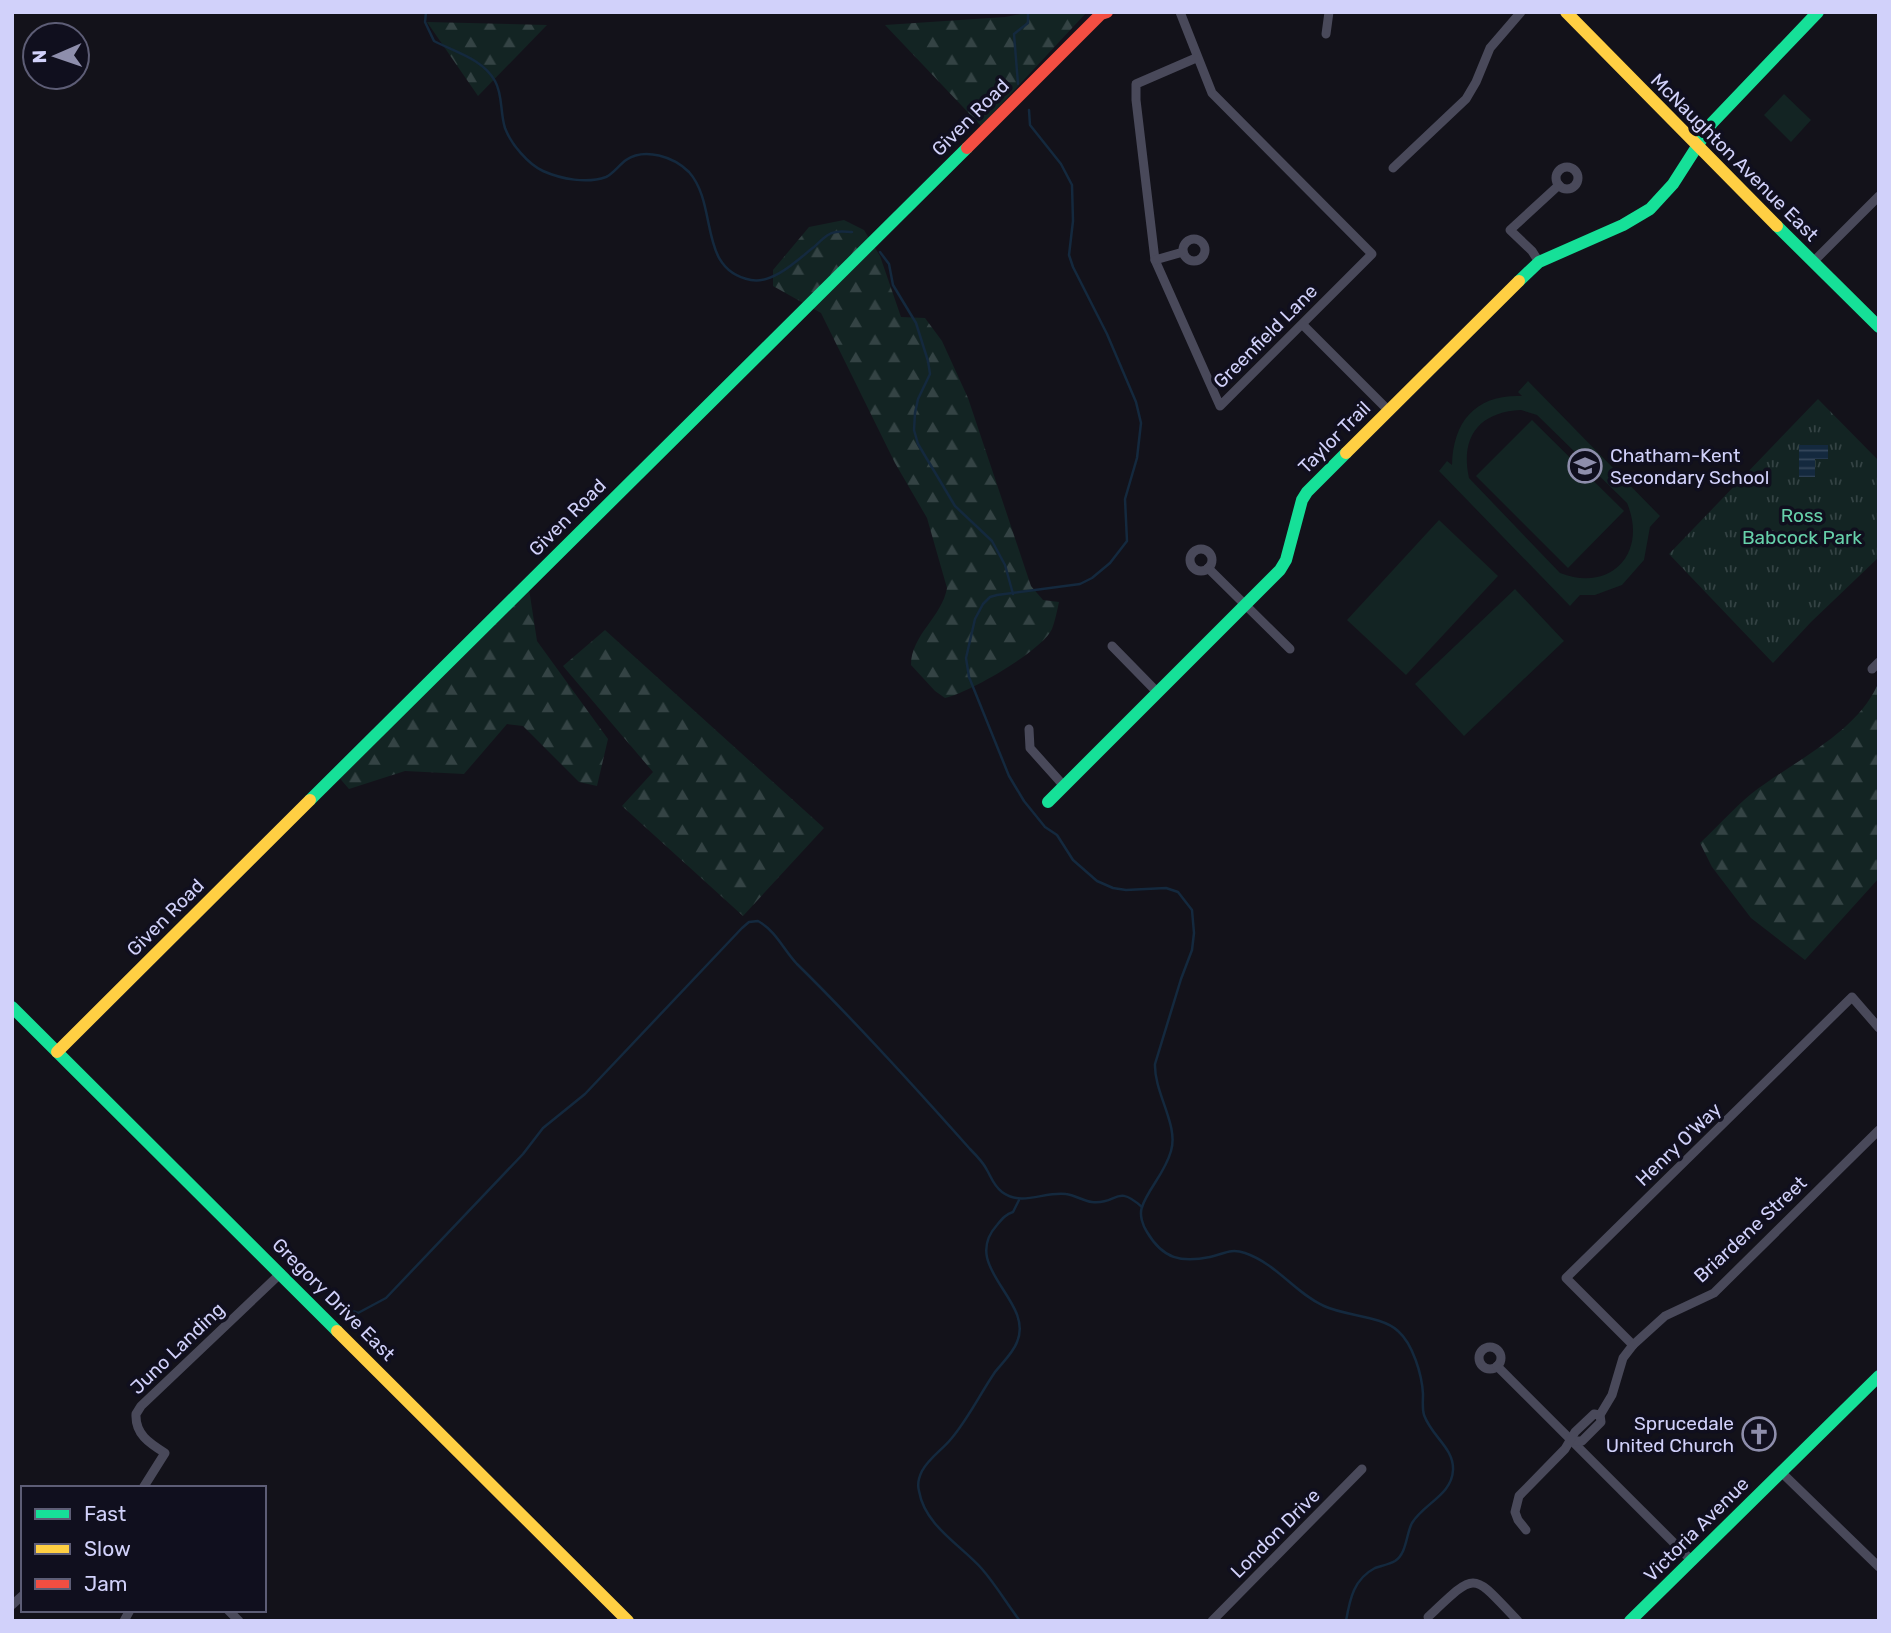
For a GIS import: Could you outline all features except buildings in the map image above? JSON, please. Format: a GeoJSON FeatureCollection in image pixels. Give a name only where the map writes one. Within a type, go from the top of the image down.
{"type":"FeatureCollection","features":[{"type":"Feature","properties":{"kind":"street","name":"Given Road"},"geometry":{"type":"LineString","coordinates":[[57,1052],[1091,23],[1107,12]]}},
{"type":"Feature","properties":{"kind":"street","name":"Greenfield Lane"},"geometry":{"type":"LineString","coordinates":[[1180,12],[1212,93],[1372,254],[1220,406],[1155,260],[1136,100],[1136,84],[1196,58]]}},
{"type":"Feature","properties":{"kind":"street"},"geometry":{"type":"LineString","coordinates":[[1326,34],[1329,12]]}},
{"type":"Feature","properties":{"kind":"street"},"geometry":{"type":"LineString","coordinates":[[1393,169],[1466,99],[1490,48],[1521,12]]}},
{"type":"Feature","properties":{"kind":"street","name":"McNaughton Avenue East"},"geometry":{"type":"LineString","coordinates":[[1566,12],[1697,147],[1879,327]]}},
{"type":"Feature","properties":{"kind":"street","name":"Taylor Trail"},"geometry":{"type":"LineString","coordinates":[[1048,802],[1280,570],[1286,559],[1302,500],[1307,492],[1539,262],[1623,225],[1650,209],[1673,184],[1712,123],[1818,12]]}},
{"type":"Feature","properties":{"kind":"street"},"geometry":{"type":"LineString","coordinates":[[1539,262],[1532,251],[1510,230],[1559,184]]}},
{"type":"Feature","properties":{"kind":"street"},"geometry":{"type":"LineString","coordinates":[[1813,262],[1879,196]]}},
{"type":"Feature","properties":{"kind":"street"},"geometry":{"type":"LineString","coordinates":[[1155,260],[1183,252]]}},
{"type":"Feature","properties":{"kind":"street"},"geometry":{"type":"LineString","coordinates":[[1303,325],[1388,410]]}},
{"type":"Feature","properties":{"kind":"street"},"geometry":{"type":"LineString","coordinates":[[1208,568],[1290,649]]}},
{"type":"Feature","properties":{"kind":"street"},"geometry":{"type":"LineString","coordinates":[[1112,646],[1158,693]]}},
{"type":"Feature","properties":{"kind":"street"},"geometry":{"type":"LineString","coordinates":[[1029,729],[1030,748],[1064,786]]}},
{"type":"Feature","properties":{"kind":"street","name":"Henry O'Way"},"geometry":{"type":"LineString","coordinates":[[1633,1345],[1566,1278],[1852,997],[1879,1028]]}},
{"type":"Feature","properties":{"kind":"street","name":"Gregory Drive East"},"geometry":{"type":"LineString","coordinates":[[12,1007],[628,1621]]}},
{"type":"Feature","properties":{"kind":"street","name":"Briardene Street"},"geometry":{"type":"LineString","coordinates":[[1527,1530],[1518,1520],[1516,1503],[1572,1441],[1575,1432],[1594,1414],[1600,1415],[1612,1395],[1623,1358],[1633,1345],[1665,1316],[1714,1293],[1879,1130]]}},
{"type":"Feature","properties":{"kind":"street","name":"Juno Landing"},"geometry":{"type":"LineString","coordinates":[[145,1486],[164,1453],[144,1438],[136,1425],[136,1414],[141,1406],[281,1273]]}},
{"type":"Feature","properties":{"kind":"street"},"geometry":{"type":"LineString","coordinates":[[1497,1366],[1692,1561]]}},
{"type":"Feature","properties":{"kind":"street","name":"Victoria Avenue"},"geometry":{"type":"LineString","coordinates":[[1630,1621],[1879,1376]]}},
{"type":"Feature","properties":{"kind":"street","name":"London Drive"},"geometry":{"type":"LineString","coordinates":[[1212,1621],[1362,1469]]}},
{"type":"Feature","properties":{"kind":"street"},"geometry":{"type":"LineString","coordinates":[[1781,1472],[1879,1567]]}},
{"type":"Feature","properties":{"kind":"street"},"geometry":{"type":"LineString","coordinates":[[1428,1617],[1462,1585],[1474,1582],[1485,1587],[1518,1621]]}},
{"type":"Feature","properties":{"kind":"green space"},"geometry":{"type":"Polygon","coordinates":[[[1031,12],[1087,12],[981,126],[885,25],[1005,17],[1031,12]]]}},
{"type":"Feature","properties":{"kind":"green space"},"geometry":{"type":"Polygon","coordinates":[[[427,22],[547,25],[478,96],[427,22]]]}},
{"type":"Feature","properties":{"kind":"green space"},"geometry":{"type":"Polygon","coordinates":[[[1784,94],[1811,120],[1791,142],[1764,115],[1784,94]]]}},
{"type":"Feature","properties":{"kind":"green space"},"geometry":{"type":"Polygon","coordinates":[[[844,220],[864,230],[880,256],[901,317],[925,318],[942,341],[968,398],[1031,586],[1043,600],[1059,602],[1052,629],[1034,648],[986,680],[945,698],[911,665],[916,644],[939,608],[947,588],[927,518],[895,463],[821,313],[773,286],[773,270],[809,227],[844,220]]]}},
{"type":"Feature","properties":{"kind":"green space"},"geometry":{"type":"Polygon","coordinates":[[[1528,381],[1660,516],[1650,527],[1644,560],[1622,585],[1595,595],[1580,595],[1570,606],[1439,471],[1447,461],[1452,465],[1457,435],[1470,413],[1492,400],[1522,396],[1518,392],[1528,381]],[[1521,410],[1506,412],[1494,416],[1476,429],[1467,450],[1469,478],[1560,573],[1578,578],[1595,578],[1609,573],[1620,564],[1633,538],[1627,503],[1537,415],[1521,410]]]}},
{"type":"Feature","properties":{"kind":"green space","name":"Ross Babcock Park"},"geometry":{"type":"Polygon","coordinates":[[[1818,399],[1879,461],[1879,557],[1811,622],[1773,663],[1669,554],[1818,399]]]}},
{"type":"Feature","properties":{"kind":"green space"},"geometry":{"type":"Polygon","coordinates":[[[1532,420],[1624,511],[1568,568],[1476,476],[1532,420]]]}},
{"type":"Feature","properties":{"kind":"green space"},"geometry":{"type":"Polygon","coordinates":[[[1439,520],[1498,576],[1406,675],[1347,620],[1439,520]]]}},
{"type":"Feature","properties":{"kind":"green space"},"geometry":{"type":"Polygon","coordinates":[[[529,589],[537,641],[608,739],[597,786],[579,782],[523,726],[507,724],[464,774],[405,771],[349,789],[336,774],[529,589]]]}},
{"type":"Feature","properties":{"kind":"green space"},"geometry":{"type":"Polygon","coordinates":[[[1515,589],[1564,641],[1464,736],[1415,684],[1515,589]]]}},
{"type":"Feature","properties":{"kind":"green space"},"geometry":{"type":"Polygon","coordinates":[[[605,630],[824,828],[743,916],[622,806],[653,772],[563,666],[605,630]]]}},
{"type":"Feature","properties":{"kind":"green space"},"geometry":{"type":"Polygon","coordinates":[[[1877,686],[1879,878],[1805,960],[1751,918],[1712,867],[1700,843],[1751,794],[1821,746],[1854,719],[1877,686]]]}},
{"type":"Feature","properties":{"kind":"water"},"geometry":{"type":"Polygon","coordinates":[[[1799,445],[1828,445],[1828,459],[1815,459],[1815,477],[1799,477],[1799,445]]]}},
{"type":"Feature","properties":{"kind":"waterway"},"geometry":{"type":"LineString","coordinates":[[426,12],[425,22],[434,41],[468,57],[490,73],[499,92],[503,122],[508,134],[521,153],[537,168],[574,180],[599,179],[611,174],[634,156],[650,154],[676,162],[689,172],[704,202],[716,250],[723,264],[734,274],[751,280],[777,275],[830,234],[852,232]]}},
{"type":"Feature","properties":{"kind":"waterway"},"geometry":{"type":"LineString","coordinates":[[1018,84],[1014,34],[1028,23],[1028,12]]}},
{"type":"Feature","properties":{"kind":"waterway"},"geometry":{"type":"LineString","coordinates":[[1029,110],[1030,125],[1061,164],[1072,185],[1073,221],[1069,255],[1107,334],[1136,402],[1141,423],[1137,458],[1125,499],[1127,541],[1110,563],[1080,584],[990,597],[975,619],[966,658],[969,677],[1009,776],[1024,801],[1045,827],[1057,835],[1073,860],[1097,881],[1113,888],[1166,888],[1178,892],[1192,910],[1192,950],[1155,1064],[1173,1141],[1161,1174],[1142,1207],[1142,1220],[1147,1232],[1166,1253],[1182,1259],[1200,1259],[1235,1251],[1256,1258],[1324,1306],[1391,1326],[1403,1337],[1416,1360],[1422,1386],[1424,1415],[1450,1455],[1453,1470],[1451,1479],[1442,1493],[1412,1523],[1399,1558],[1375,1568],[1362,1578],[1351,1597],[1346,1621]]}},
{"type":"Feature","properties":{"kind":"waterway"},"geometry":{"type":"LineString","coordinates":[[880,252],[889,264],[893,285],[916,323],[928,361],[930,374],[918,399],[915,413],[914,430],[918,444],[955,506],[992,541],[1005,565],[1013,594]]}},
{"type":"Feature","properties":{"kind":"waterway"},"geometry":{"type":"LineString","coordinates":[[328,1291],[339,1306],[358,1313],[386,1298],[523,1154],[543,1128],[585,1094],[742,928],[749,922],[758,921],[775,935],[797,964],[977,1156],[1002,1192],[1017,1198],[1066,1194],[1092,1202],[1121,1196],[1142,1207]]}},
{"type":"Feature","properties":{"kind":"waterway"},"geometry":{"type":"LineString","coordinates":[[1019,1200],[1013,1212],[997,1225],[988,1240],[987,1255],[991,1270],[1016,1312],[1020,1327],[1017,1342],[957,1431],[925,1466],[918,1486],[928,1515],[982,1569],[1020,1621]]}},
{"type":"Feature","properties":{"kind":"traffic: fast"},"geometry":{"type":"LineString","coordinates":[[1519,281],[1539,262],[1623,225],[1650,209],[1673,184],[1712,123],[1818,12]]}},
{"type":"Feature","properties":{"kind":"traffic: fast"},"geometry":{"type":"LineString","coordinates":[[310,800],[967,148]]}},
{"type":"Feature","properties":{"kind":"traffic: fast"},"geometry":{"type":"LineString","coordinates":[[1777,226],[1879,327]]}},
{"type":"Feature","properties":{"kind":"traffic: fast"},"geometry":{"type":"LineString","coordinates":[[1048,802],[1280,570],[1286,560],[1302,500],[1346,453]]}},
{"type":"Feature","properties":{"kind":"traffic: fast"},"geometry":{"type":"LineString","coordinates":[[12,1007],[337,1331]]}},
{"type":"Feature","properties":{"kind":"traffic: fast"},"geometry":{"type":"LineString","coordinates":[[1630,1621],[1879,1376]]}},
{"type":"Feature","properties":{"kind":"traffic: slow"},"geometry":{"type":"LineString","coordinates":[[1566,12],[1777,226]]}},
{"type":"Feature","properties":{"kind":"traffic: slow"},"geometry":{"type":"LineString","coordinates":[[1346,453],[1519,281]]}},
{"type":"Feature","properties":{"kind":"traffic: slow"},"geometry":{"type":"LineString","coordinates":[[57,1052],[310,800]]}},
{"type":"Feature","properties":{"kind":"traffic: slow"},"geometry":{"type":"LineString","coordinates":[[337,1331],[628,1621]]}},
{"type":"Feature","properties":{"kind":"traffic: jam"},"geometry":{"type":"LineString","coordinates":[[967,148],[1101,14],[1107,12]]}},
{"type":"Feature","properties":{"kind":"place","name":"Chatham-Kent Secondary School"},"geometry":{"type":"Point","coordinates":[1585,466]}},
{"type":"Feature","properties":{"kind":"place","name":"Sprucedale United Church"},"geometry":{"type":"Point","coordinates":[1759,1434]}}]}
